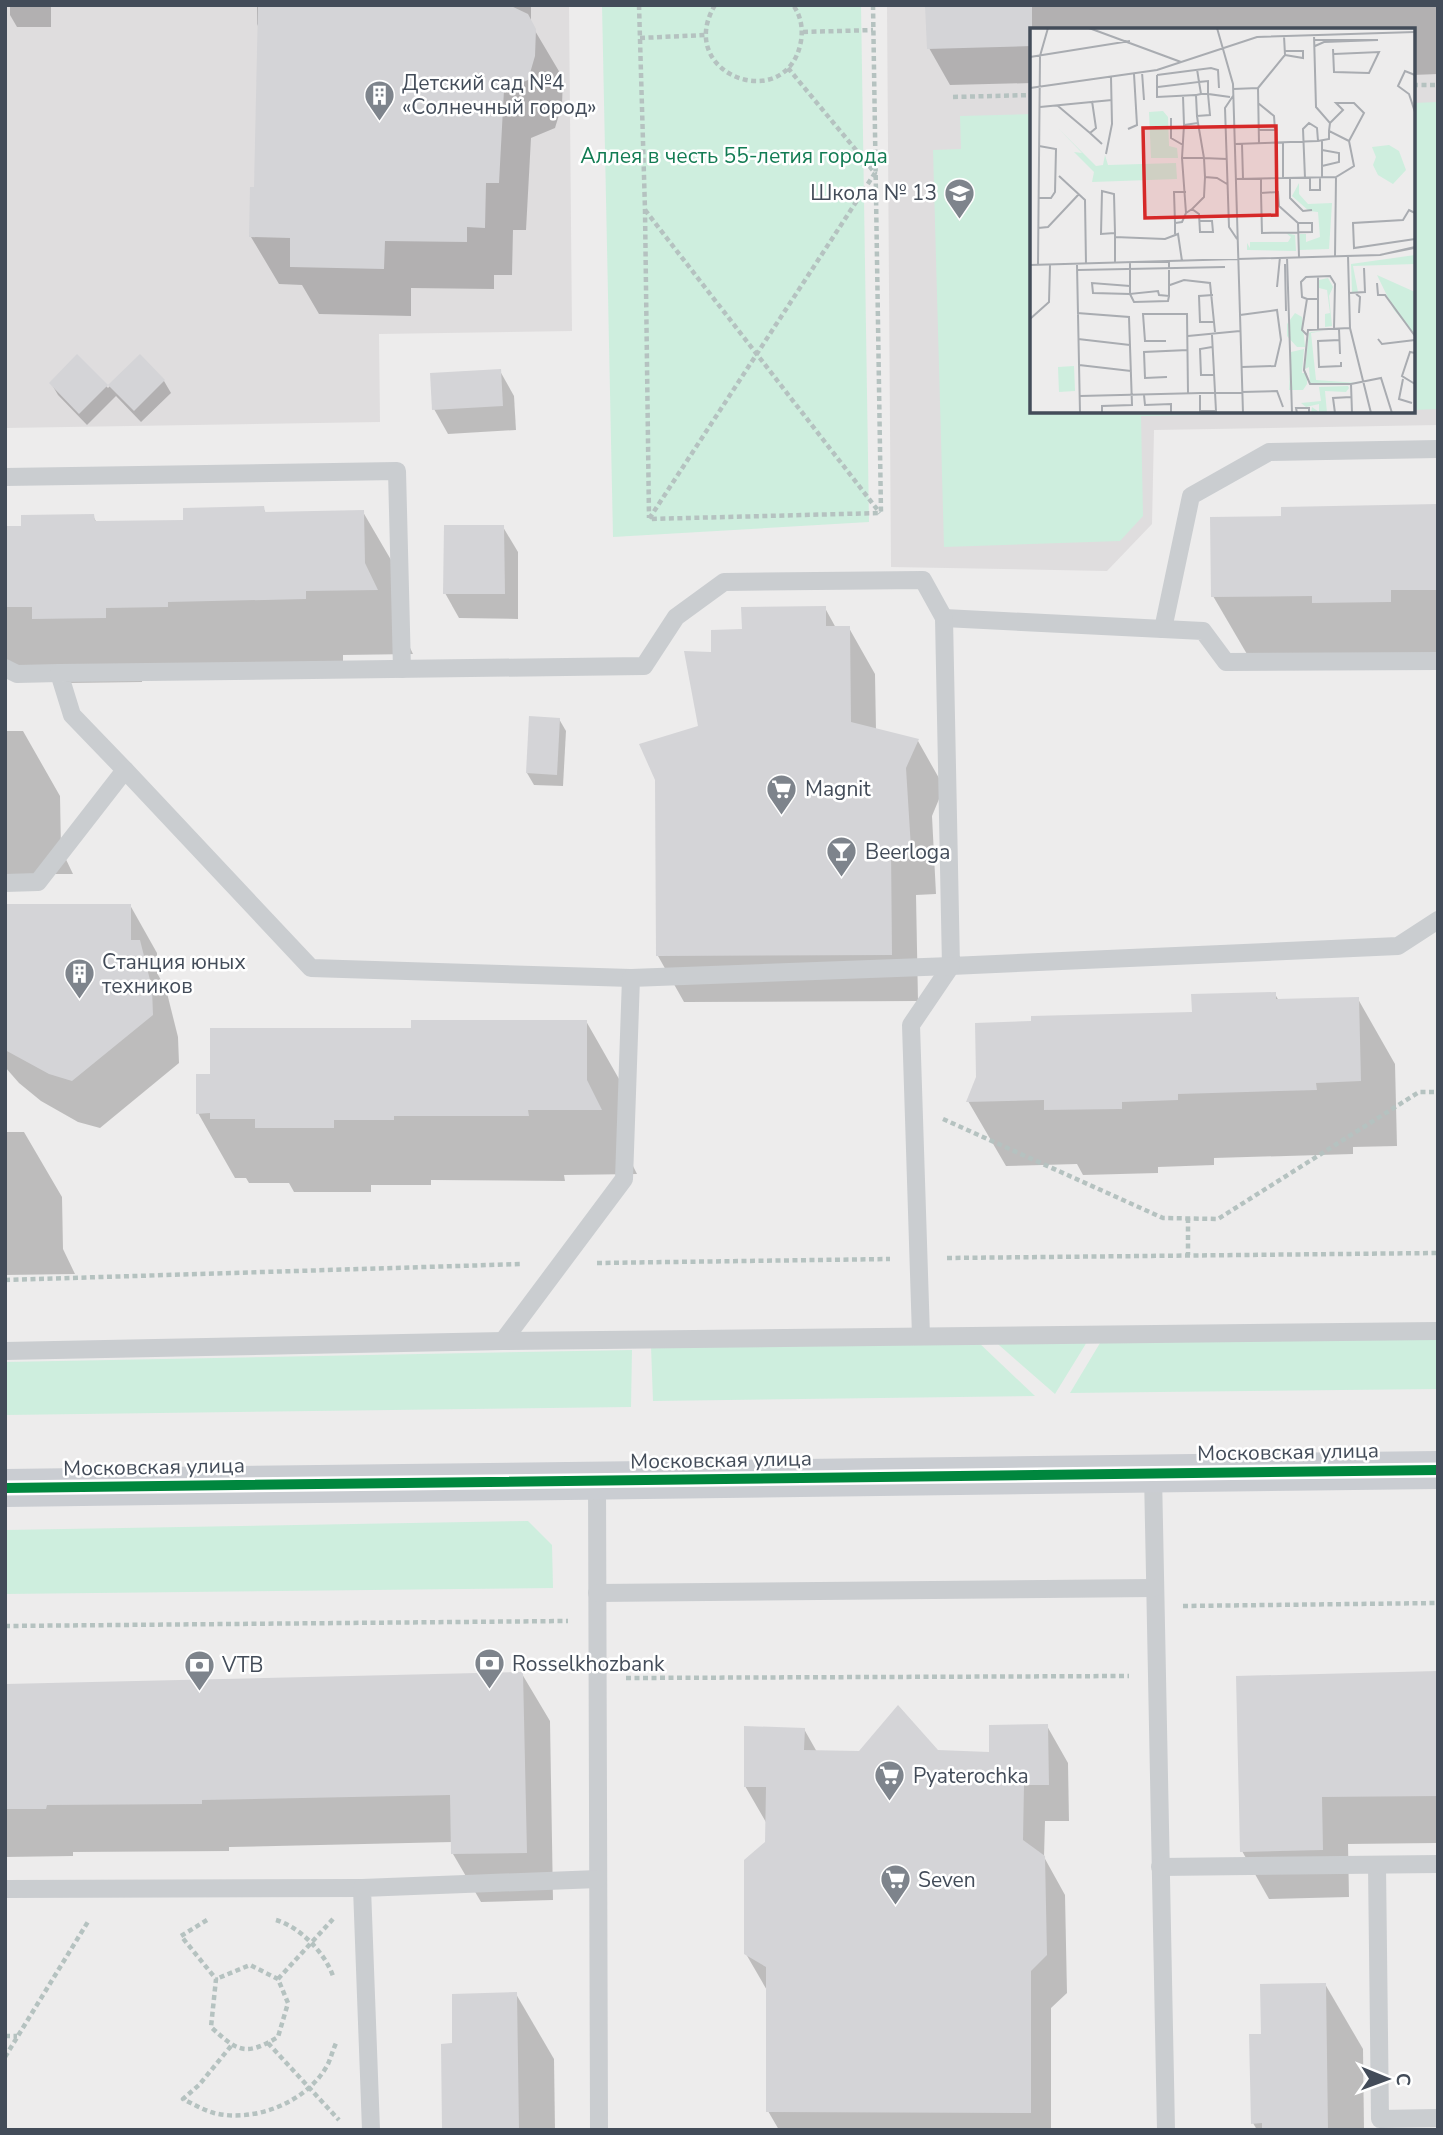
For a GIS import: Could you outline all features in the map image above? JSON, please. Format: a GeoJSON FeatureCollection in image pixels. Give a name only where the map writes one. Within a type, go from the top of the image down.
{"type":"FeatureCollection","features":[{"type":"Feature","properties":{"kind":"street","name":"Московская улица"},"geometry":{"type":"LineString","coordinates":[[5,1488],[1438,1470]]}},
{"type":"Feature","properties":{"kind":"lane"},"geometry":{"type":"LineString","coordinates":[[1163,629],[1191,496],[1269,452],[1438,449]]}},
{"type":"Feature","properties":{"kind":"lane"},"geometry":{"type":"LineString","coordinates":[[5,477],[397,471],[402,669]]}},
{"type":"Feature","properties":{"kind":"lane"},"geometry":{"type":"LineString","coordinates":[[5,668],[16,674],[644,666],[676,617],[724,582],[923,580],[944,618],[951,966],[911,1025],[921,1336]]}},
{"type":"Feature","properties":{"kind":"lane"},"geometry":{"type":"LineString","coordinates":[[944,618],[1203,631],[1226,662],[1438,662]]}},
{"type":"Feature","properties":{"kind":"lane"},"geometry":{"type":"LineString","coordinates":[[59,673],[72,715],[311,968],[631,978],[951,966],[1398,946],[1438,920]]}},
{"type":"Feature","properties":{"kind":"lane"},"geometry":{"type":"LineString","coordinates":[[5,883],[38,883],[125,770]]}},
{"type":"Feature","properties":{"kind":"lane"},"geometry":{"type":"LineString","coordinates":[[503,1341],[624,1179],[631,978]]}},
{"type":"Feature","properties":{"kind":"lane"},"geometry":{"type":"LineString","coordinates":[[5,1351],[503,1341],[1438,1331]]}},
{"type":"Feature","properties":{"kind":"lane"},"geometry":{"type":"LineString","coordinates":[[1153,1474],[1166,2130]]}},
{"type":"Feature","properties":{"kind":"lane"},"geometry":{"type":"LineString","coordinates":[[597,1480],[599,2130]]}},
{"type":"Feature","properties":{"kind":"lane"},"geometry":{"type":"LineString","coordinates":[[597,1593],[1154,1597]]}},
{"type":"Feature","properties":{"kind":"lane"},"geometry":{"type":"LineString","coordinates":[[1160,1867],[1438,1864]]}},
{"type":"Feature","properties":{"kind":"lane"},"geometry":{"type":"LineString","coordinates":[[1377,1865],[1380,2119],[1438,2118]]}},
{"type":"Feature","properties":{"kind":"lane"},"geometry":{"type":"LineString","coordinates":[[5,1889],[362,1888],[598,1879]]}},
{"type":"Feature","properties":{"kind":"lane"},"geometry":{"type":"LineString","coordinates":[[362,1888],[371,2130]]}},
{"type":"Feature","properties":{"kind":"path"},"geometry":{"type":"LineString","coordinates":[[639,5],[649,519]]}},
{"type":"Feature","properties":{"kind":"path"},"geometry":{"type":"LineString","coordinates":[[715,5],[708,16],[705,35],[710,54],[722,70],[740,80],[760,81],[777,76],[788,68],[799,50],[803,32],[799,13],[793,5]]}},
{"type":"Feature","properties":{"kind":"path"},"geometry":{"type":"LineString","coordinates":[[873,5],[881,513]]}},
{"type":"Feature","properties":{"kind":"path"},"geometry":{"type":"LineString","coordinates":[[803,32],[873,30]]}},
{"type":"Feature","properties":{"kind":"path"},"geometry":{"type":"LineString","coordinates":[[640,38],[705,35]]}},
{"type":"Feature","properties":{"kind":"path"},"geometry":{"type":"LineString","coordinates":[[788,68],[875,173]]}},
{"type":"Feature","properties":{"kind":"path"},"geometry":{"type":"LineString","coordinates":[[1415,85],[1438,85]]}},
{"type":"Feature","properties":{"kind":"path"},"geometry":{"type":"LineString","coordinates":[[953,97],[1030,95]]}},
{"type":"Feature","properties":{"kind":"path"},"geometry":{"type":"LineString","coordinates":[[649,519],[875,173]]}},
{"type":"Feature","properties":{"kind":"path"},"geometry":{"type":"LineString","coordinates":[[645,210],[881,513]]}},
{"type":"Feature","properties":{"kind":"path"},"geometry":{"type":"LineString","coordinates":[[649,519],[881,513]]}},
{"type":"Feature","properties":{"kind":"path"},"geometry":{"type":"LineString","coordinates":[[914,1106],[1163,1218],[1218,1219],[1419,1092],[1438,1092]]}},
{"type":"Feature","properties":{"kind":"path"},"geometry":{"type":"LineString","coordinates":[[1188,1218],[1188,1255]]}},
{"type":"Feature","properties":{"kind":"path"},"geometry":{"type":"LineString","coordinates":[[5,1280],[561,1264],[1438,1253]]}},
{"type":"Feature","properties":{"kind":"path"},"geometry":{"type":"LineString","coordinates":[[1154,1597],[1438,1603]]}},
{"type":"Feature","properties":{"kind":"path"},"geometry":{"type":"LineString","coordinates":[[5,1626],[597,1621]]}},
{"type":"Feature","properties":{"kind":"path"},"geometry":{"type":"LineString","coordinates":[[598,1678],[1156,1675]]}},
{"type":"Feature","properties":{"kind":"path"},"geometry":{"type":"LineString","coordinates":[[278,1979],[362,1888]]}},
{"type":"Feature","properties":{"kind":"path"},"geometry":{"type":"LineString","coordinates":[[5,2057],[8,2046],[18,2036],[107,1889]]}},
{"type":"Feature","properties":{"kind":"path"},"geometry":{"type":"LineString","coordinates":[[216,1979],[250,1965],[278,1979],[288,2003],[278,2037],[268,2043],[242,2050],[231,2046],[211,2026],[216,1979],[181,1936],[217,1914]]}},
{"type":"Feature","properties":{"kind":"path"},"geometry":{"type":"LineString","coordinates":[[273,1919],[284,1922],[312,1942],[331,1969],[334,1980]]}},
{"type":"Feature","properties":{"kind":"path"},"geometry":{"type":"LineString","coordinates":[[231,2046],[199,2085],[183,2099],[213,2113],[246,2116],[278,2108],[309,2087],[327,2065],[339,2034]]}},
{"type":"Feature","properties":{"kind":"path"},"geometry":{"type":"LineString","coordinates":[[5,2036],[18,2036]]}},
{"type":"Feature","properties":{"kind":"path"},"geometry":{"type":"LineString","coordinates":[[268,2043],[340,2121]]}},
{"type":"Feature","properties":{"kind":"shaded area"},"geometry":{"type":"Polygon","coordinates":[[[5,5],[569,5],[572,331],[379,334],[380,422],[5,428],[5,5]]]}},
{"type":"Feature","properties":{"kind":"shaded area","name":"Школа № 13"},"geometry":{"type":"Polygon","coordinates":[[[887,5],[1438,5],[1438,425],[1154,430],[1152,524],[1107,571],[891,567],[887,5]]]}},
{"type":"Feature","properties":{"kind":"green space","name":"Аллея в честь 55-летия города"},"geometry":{"type":"Polygon","coordinates":[[[602,5],[861,5],[869,522],[613,537],[602,5]]]}},
{"type":"Feature","properties":{"kind":"green space"},"geometry":{"type":"Polygon","coordinates":[[[1438,102],[1438,409],[1415,410],[1415,103],[1438,102]]]}},
{"type":"Feature","properties":{"kind":"green space"},"geometry":{"type":"Polygon","coordinates":[[[1030,114],[1030,413],[1267,413],[1141,416],[1143,516],[1120,541],[944,547],[933,150],[961,149],[960,116],[1030,114]]]}},
{"type":"Feature","properties":{"kind":"green space"},"geometry":{"type":"Polygon","coordinates":[[[1438,1335],[1438,1389],[1070,1393],[1103,1338],[1438,1335]]]}},
{"type":"Feature","properties":{"kind":"green space"},"geometry":{"type":"Polygon","coordinates":[[[1090,1337],[1055,1394],[991,1338],[1090,1337]]]}},
{"type":"Feature","properties":{"kind":"green space"},"geometry":{"type":"Polygon","coordinates":[[[977,1341],[1035,1396],[653,1401],[651,1346],[977,1341]]]}},
{"type":"Feature","properties":{"kind":"green space"},"geometry":{"type":"Polygon","coordinates":[[[632,1350],[631,1407],[5,1415],[5,1362],[632,1350]]]}},
{"type":"Feature","properties":{"kind":"green space"},"geometry":{"type":"Polygon","coordinates":[[[528,1521],[552,1545],[553,1588],[5,1594],[5,1530],[528,1521]]]}},
{"type":"Feature","properties":{"kind":"building","name":"Детский сад №4 «Солнечный город»"},"geometry":{"type":"Polygon","coordinates":[[[258,5],[509,5],[528,14],[536,29],[535,56],[528,80],[504,90],[499,183],[486,183],[485,228],[467,227],[467,242],[385,241],[384,269],[290,267],[290,238],[249,237],[250,187],[254,187],[258,5]]]}},
{"type":"Feature","properties":{"kind":"building"},"geometry":{"type":"Polygon","coordinates":[[[925,5],[1032,5],[1030,46],[927,49],[925,5]]]}},
{"type":"Feature","properties":{"kind":"building"},"geometry":{"type":"Polygon","coordinates":[[[77,354],[108,385],[79,414],[49,383],[77,354]]]}},
{"type":"Feature","properties":{"kind":"building"},"geometry":{"type":"Polygon","coordinates":[[[140,354],[165,380],[134,411],[108,385],[140,354]]]}},
{"type":"Feature","properties":{"kind":"building"},"geometry":{"type":"Polygon","coordinates":[[[501,369],[503,406],[432,410],[430,373],[501,369]]]}},
{"type":"Feature","properties":{"kind":"building"},"geometry":{"type":"Polygon","coordinates":[[[1438,504],[1438,590],[1391,590],[1391,602],[1312,603],[1312,596],[1211,597],[1210,517],[1281,516],[1281,507],[1438,504]]]}},
{"type":"Feature","properties":{"kind":"building"},"geometry":{"type":"Polygon","coordinates":[[[264,506],[265,512],[364,510],[365,563],[378,590],[306,591],[306,599],[168,602],[168,607],[106,608],[106,618],[32,619],[32,607],[5,607],[5,526],[21,526],[21,515],[94,514],[95,521],[183,520],[183,508],[264,506]]]}},
{"type":"Feature","properties":{"kind":"building"},"geometry":{"type":"Polygon","coordinates":[[[444,525],[504,525],[505,594],[443,594],[444,525]]]}},
{"type":"Feature","properties":{"kind":"building","name":"Magnit"},"geometry":{"type":"Polygon","coordinates":[[[826,606],[826,626],[850,626],[851,722],[919,739],[906,768],[911,848],[891,849],[892,955],[656,956],[655,780],[639,744],[698,726],[684,651],[711,652],[711,630],[742,629],[741,607],[826,606]]]}},
{"type":"Feature","properties":{"kind":"building"},"geometry":{"type":"Polygon","coordinates":[[[529,716],[560,718],[557,775],[526,773],[529,716]]]}},
{"type":"Feature","properties":{"kind":"building","name":"Станция юных техников"},"geometry":{"type":"Polygon","coordinates":[[[6,904],[131,904],[131,940],[140,940],[152,988],[153,1015],[72,1081],[49,1074],[5,1050],[6,904]]]}},
{"type":"Feature","properties":{"kind":"building"},"geometry":{"type":"Polygon","coordinates":[[[1276,992],[1276,999],[1359,997],[1361,1081],[1316,1083],[1317,1090],[1178,1094],[1178,1100],[1122,1102],[1122,1109],[1044,1110],[1044,1100],[966,1102],[976,1077],[975,1023],[1031,1021],[1031,1016],[1192,1012],[1191,994],[1276,992]]]}},
{"type":"Feature","properties":{"kind":"building"},"geometry":{"type":"Polygon","coordinates":[[[411,1020],[587,1020],[587,1080],[602,1110],[528,1110],[529,1116],[394,1116],[394,1120],[334,1120],[334,1128],[255,1128],[255,1119],[210,1119],[210,1113],[196,1114],[196,1074],[210,1074],[210,1028],[411,1028],[411,1020]]]}},
{"type":"Feature","properties":{"kind":"building"},"geometry":{"type":"Polygon","coordinates":[[[1438,1671],[1438,1796],[1322,1797],[1323,1850],[1240,1852],[1236,1676],[1438,1671]]]}},
{"type":"Feature","properties":{"kind":"building"},"geometry":{"type":"Polygon","coordinates":[[[523,1672],[527,1853],[451,1854],[450,1795],[202,1800],[202,1804],[47,1805],[46,1809],[5,1809],[5,1684],[523,1672]]]}},
{"type":"Feature","properties":{"kind":"building","name":"Seven"},"geometry":{"type":"Polygon","coordinates":[[[898,1705],[938,1750],[989,1752],[989,1725],[1048,1724],[1049,1785],[1024,1785],[1023,1840],[1045,1856],[1047,1955],[1031,1971],[1031,2113],[766,2112],[766,1967],[744,1954],[744,1860],[765,1842],[766,1787],[744,1787],[744,1726],[805,1728],[804,1750],[859,1751],[898,1705]]]}},
{"type":"Feature","properties":{"kind":"building"},"geometry":{"type":"Polygon","coordinates":[[[1326,1983],[1328,2130],[1262,2130],[1262,2123],[1251,2124],[1249,2034],[1261,2034],[1260,1984],[1326,1983]]]}},
{"type":"Feature","properties":{"kind":"building"},"geometry":{"type":"Polygon","coordinates":[[[517,1992],[519,2130],[442,2130],[441,2044],[452,2043],[452,1994],[517,1992]]]}},
{"type":"Feature","properties":{"kind":"cycle path"},"geometry":{"type":"LineString","coordinates":[[5,1488],[1438,1470]]}},
{"type":"Feature","properties":{"kind":"place","name":"Детский сад №4 «Солнечный город»"},"geometry":{"type":"Point","coordinates":[379,122]}},
{"type":"Feature","properties":{"kind":"place","name":"Школа № 13"},"geometry":{"type":"Point","coordinates":[960,220]}},
{"type":"Feature","properties":{"kind":"place","name":"Magnit"},"geometry":{"type":"Point","coordinates":[782,816]}},
{"type":"Feature","properties":{"kind":"place","name":"Beerloga"},"geometry":{"type":"Point","coordinates":[842,879]}},
{"type":"Feature","properties":{"kind":"place","name":"Станция юных техников"},"geometry":{"type":"Point","coordinates":[79,1001]}},
{"type":"Feature","properties":{"kind":"place","name":"Rosselkhozbank"},"geometry":{"type":"Point","coordinates":[489,1691]}},
{"type":"Feature","properties":{"kind":"place","name":"VTB"},"geometry":{"type":"Point","coordinates":[199,1692]}},
{"type":"Feature","properties":{"kind":"place","name":"Pyaterochka"},"geometry":{"type":"Point","coordinates":[890,1803]}},
{"type":"Feature","properties":{"kind":"place","name":"Seven"},"geometry":{"type":"Point","coordinates":[895,1907]}}]}
